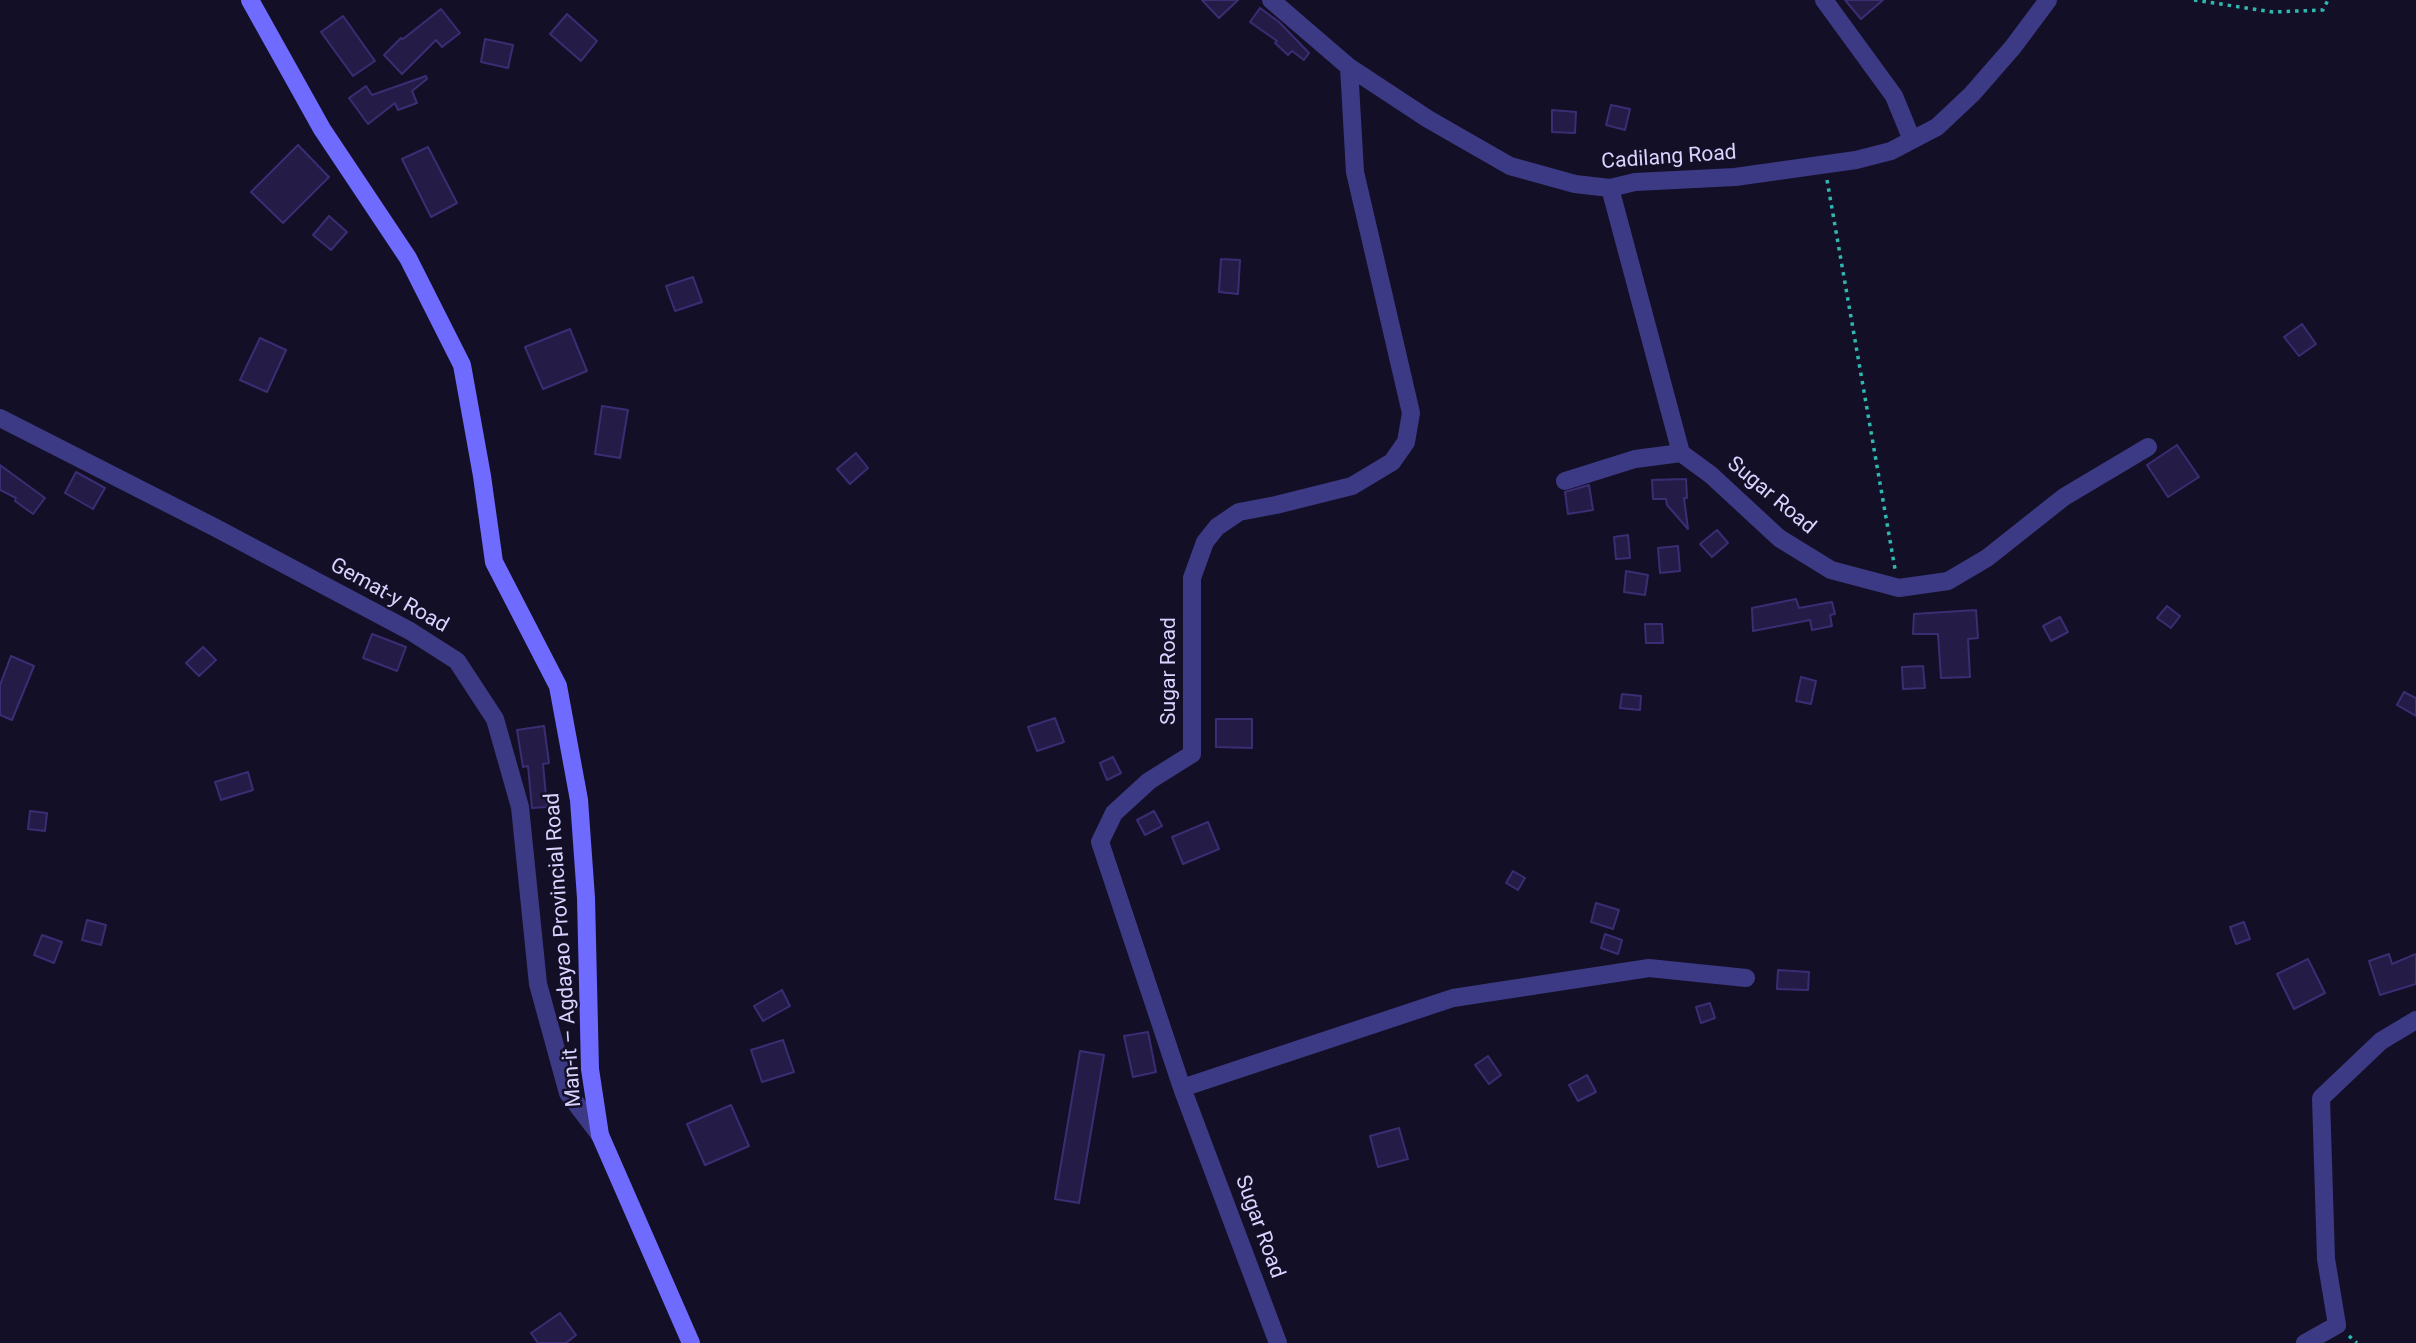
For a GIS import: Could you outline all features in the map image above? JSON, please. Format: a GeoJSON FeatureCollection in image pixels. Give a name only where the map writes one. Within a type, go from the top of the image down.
{"type":"FeatureCollection","features":[{"type":"Feature","properties":{"kind":"street","name":"Man-it – Agdayao Provincial Road"},"geometry":{"type":"LineString","coordinates":[[250,0],[322,129],[408,258],[462,365],[494,562],[558,686],[579,800],[586,898],[590,1069],[600,1135],[691,1343]]}},
{"type":"Feature","properties":{"kind":"street","name":"Cadilang Road"},"geometry":{"type":"LineString","coordinates":[[1271,0],[1349,67],[1428,119],[1510,166],[1575,184],[1610,188],[1635,182],[1735,177],[1856,160],[1891,151],[1937,127],[1972,94],[2013,47],[2048,0]]}},
{"type":"Feature","properties":{"kind":"street"},"geometry":{"type":"LineString","coordinates":[[1824,0],[1894,96],[1912,140]]}},
{"type":"Feature","properties":{"kind":"street","name":"Sugar Road"},"geometry":{"type":"LineString","coordinates":[[1278,1343],[1182,1088],[1100,842],[1114,813],[1149,781],[1192,754],[1192,578],[1205,542],[1217,527],[1239,512],[1352,486],[1392,462],[1406,442],[1411,413],[1355,172],[1349,67]]}},
{"type":"Feature","properties":{"kind":"street"},"geometry":{"type":"LineString","coordinates":[[1564,481],[1635,459],[1681,453],[1610,188]]}},
{"type":"Feature","properties":{"kind":"street","name":"Gemat-y Road"},"geometry":{"type":"LineString","coordinates":[[0,418],[398,624],[457,661],[495,719],[520,807],[538,984],[568,1093],[600,1135]]}},
{"type":"Feature","properties":{"kind":"street","name":"Sugar Road"},"geometry":{"type":"LineString","coordinates":[[1681,453],[1711,475],[1779,538],[1831,570],[1899,588],[1948,580],[1987,558],[2064,496],[2148,447]]}},
{"type":"Feature","properties":{"kind":"street"},"geometry":{"type":"LineString","coordinates":[[1182,1088],[1453,999],[1648,968],[1746,978]]}},
{"type":"Feature","properties":{"kind":"street"},"geometry":{"type":"LineString","coordinates":[[2305,1343],[2337,1325],[2326,1259],[2321,1098],[2381,1041],[2416,1020]]}},
{"type":"Feature","properties":{"kind":"path"},"geometry":{"type":"LineString","coordinates":[[2194,0],[2273,12],[2323,9],[2328,0]]}},
{"type":"Feature","properties":{"kind":"path"},"geometry":{"type":"LineString","coordinates":[[1825,164],[1899,588]]}},
{"type":"Feature","properties":{"kind":"building"},"geometry":{"type":"Polygon","coordinates":[[[1202,0],[1238,0],[1219,18],[1202,0]]]}},
{"type":"Feature","properties":{"kind":"building"},"geometry":{"type":"Polygon","coordinates":[[[1845,0],[1883,0],[1861,19],[1845,0]]]}},
{"type":"Feature","properties":{"kind":"building"},"geometry":{"type":"Polygon","coordinates":[[[1260,8],[1279,22],[1309,53],[1304,60],[1292,51],[1288,55],[1275,43],[1277,41],[1250,22],[1260,8]]]}},
{"type":"Feature","properties":{"kind":"building"},"geometry":{"type":"Polygon","coordinates":[[[441,9],[460,33],[442,47],[436,40],[402,74],[384,55],[401,38],[441,9]]]}},
{"type":"Feature","properties":{"kind":"building"},"geometry":{"type":"Polygon","coordinates":[[[567,14],[597,41],[581,61],[550,34],[567,14]]]}},
{"type":"Feature","properties":{"kind":"building"},"geometry":{"type":"Polygon","coordinates":[[[343,16],[375,61],[353,76],[321,32],[343,16]]]}},
{"type":"Feature","properties":{"kind":"building"},"geometry":{"type":"Polygon","coordinates":[[[485,39],[513,45],[508,68],[481,62],[485,39]]]}},
{"type":"Feature","properties":{"kind":"building"},"geometry":{"type":"Polygon","coordinates":[[[426,76],[427,79],[412,91],[417,103],[398,110],[395,103],[368,124],[349,98],[366,86],[372,95],[426,76]]]}},
{"type":"Feature","properties":{"kind":"building"},"geometry":{"type":"Polygon","coordinates":[[[1611,105],[1630,109],[1625,130],[1606,125],[1611,105]]]}},
{"type":"Feature","properties":{"kind":"building"},"geometry":{"type":"Polygon","coordinates":[[[1552,110],[1576,112],[1575,133],[1552,132],[1552,110]]]}},
{"type":"Feature","properties":{"kind":"building"},"geometry":{"type":"Polygon","coordinates":[[[298,145],[329,177],[283,223],[251,192],[298,145]]]}},
{"type":"Feature","properties":{"kind":"building"},"geometry":{"type":"Polygon","coordinates":[[[428,147],[457,203],[431,217],[402,159],[428,147]]]}},
{"type":"Feature","properties":{"kind":"building"},"geometry":{"type":"Polygon","coordinates":[[[329,216],[347,232],[331,250],[313,235],[329,216]]]}},
{"type":"Feature","properties":{"kind":"building"},"geometry":{"type":"Polygon","coordinates":[[[1221,259],[1240,260],[1238,294],[1219,292],[1221,259]]]}},
{"type":"Feature","properties":{"kind":"building"},"geometry":{"type":"Polygon","coordinates":[[[693,277],[702,302],[675,311],[666,286],[693,277]]]}},
{"type":"Feature","properties":{"kind":"building"},"geometry":{"type":"Polygon","coordinates":[[[2302,324],[2316,344],[2299,356],[2284,337],[2302,324]]]}},
{"type":"Feature","properties":{"kind":"building"},"geometry":{"type":"Polygon","coordinates":[[[570,329],[587,371],[543,389],[525,347],[570,329]]]}},
{"type":"Feature","properties":{"kind":"building"},"geometry":{"type":"Polygon","coordinates":[[[260,338],[286,350],[267,392],[240,380],[260,338]]]}},
{"type":"Feature","properties":{"kind":"building"},"geometry":{"type":"Polygon","coordinates":[[[602,406],[628,410],[620,458],[595,454],[602,406]]]}},
{"type":"Feature","properties":{"kind":"building"},"geometry":{"type":"Polygon","coordinates":[[[2177,445],[2199,477],[2168,497],[2147,465],[2177,445]]]}},
{"type":"Feature","properties":{"kind":"building"},"geometry":{"type":"Polygon","coordinates":[[[856,453],[868,468],[850,484],[837,469],[856,453]]]}},
{"type":"Feature","properties":{"kind":"building"},"geometry":{"type":"Polygon","coordinates":[[[0,465],[45,498],[33,514],[15,501],[16,498],[0,490],[0,465]]]}},
{"type":"Feature","properties":{"kind":"building"},"geometry":{"type":"Polygon","coordinates":[[[76,472],[105,488],[93,509],[65,493],[76,472]]]}},
{"type":"Feature","properties":{"kind":"building"},"geometry":{"type":"Polygon","coordinates":[[[1686,479],[1687,498],[1684,498],[1688,529],[1667,505],[1666,499],[1653,499],[1652,480],[1686,479]]]}},
{"type":"Feature","properties":{"kind":"building"},"geometry":{"type":"Polygon","coordinates":[[[1589,485],[1593,510],[1568,514],[1565,492],[1589,485]]]}},
{"type":"Feature","properties":{"kind":"building"},"geometry":{"type":"Polygon","coordinates":[[[1717,530],[1728,543],[1712,557],[1700,544],[1717,530]]]}},
{"type":"Feature","properties":{"kind":"building"},"geometry":{"type":"Polygon","coordinates":[[[1628,535],[1630,558],[1616,559],[1614,537],[1628,535]]]}},
{"type":"Feature","properties":{"kind":"building"},"geometry":{"type":"Polygon","coordinates":[[[1678,546],[1680,571],[1660,573],[1658,548],[1678,546]]]}},
{"type":"Feature","properties":{"kind":"building"},"geometry":{"type":"Polygon","coordinates":[[[1626,571],[1648,575],[1645,595],[1624,592],[1626,571]]]}},
{"type":"Feature","properties":{"kind":"building"},"geometry":{"type":"Polygon","coordinates":[[[1796,599],[1799,608],[1832,602],[1835,614],[1830,615],[1832,626],[1812,630],[1810,620],[1753,631],[1752,608],[1796,599]]]}},
{"type":"Feature","properties":{"kind":"building"},"geometry":{"type":"Polygon","coordinates":[[[2167,606],[2180,616],[2171,628],[2157,618],[2167,606]]]}},
{"type":"Feature","properties":{"kind":"building"},"geometry":{"type":"Polygon","coordinates":[[[1976,610],[1978,638],[1968,639],[1970,677],[1941,678],[1938,634],[1913,634],[1914,614],[1976,610]]]}},
{"type":"Feature","properties":{"kind":"building"},"geometry":{"type":"Polygon","coordinates":[[[2060,617],[2068,632],[2051,641],[2043,626],[2060,617]]]}},
{"type":"Feature","properties":{"kind":"building"},"geometry":{"type":"Polygon","coordinates":[[[1645,624],[1662,624],[1663,643],[1646,643],[1645,624]]]}},
{"type":"Feature","properties":{"kind":"building"},"geometry":{"type":"Polygon","coordinates":[[[372,634],[406,647],[397,671],[363,658],[372,634]]]}},
{"type":"Feature","properties":{"kind":"building"},"geometry":{"type":"Polygon","coordinates":[[[203,647],[216,660],[199,676],[186,663],[203,647]]]}},
{"type":"Feature","properties":{"kind":"building"},"geometry":{"type":"Polygon","coordinates":[[[11,656],[34,666],[12,720],[0,715],[0,685],[11,656]]]}},
{"type":"Feature","properties":{"kind":"building"},"geometry":{"type":"Polygon","coordinates":[[[1923,666],[1925,688],[1903,689],[1902,667],[1923,666]]]}},
{"type":"Feature","properties":{"kind":"building"},"geometry":{"type":"Polygon","coordinates":[[[1801,677],[1816,681],[1811,704],[1796,701],[1801,677]]]}},
{"type":"Feature","properties":{"kind":"building"},"geometry":{"type":"Polygon","coordinates":[[[2404,692],[2416,698],[2416,716],[2397,705],[2404,692]]]}},
{"type":"Feature","properties":{"kind":"building"},"geometry":{"type":"Polygon","coordinates":[[[1622,694],[1641,696],[1640,710],[1620,708],[1622,694]]]}},
{"type":"Feature","properties":{"kind":"building"},"geometry":{"type":"Polygon","coordinates":[[[1055,718],[1064,742],[1037,751],[1028,727],[1055,718]]]}},
{"type":"Feature","properties":{"kind":"building"},"geometry":{"type":"Polygon","coordinates":[[[1216,719],[1252,719],[1252,748],[1216,747],[1216,719]]]}},
{"type":"Feature","properties":{"kind":"building"},"geometry":{"type":"Polygon","coordinates":[[[544,726],[549,763],[543,764],[547,807],[532,808],[528,766],[523,767],[517,730],[544,726]]]}},
{"type":"Feature","properties":{"kind":"building"},"geometry":{"type":"Polygon","coordinates":[[[1113,757],[1121,773],[1107,780],[1100,763],[1113,757]]]}},
{"type":"Feature","properties":{"kind":"building"},"geometry":{"type":"Polygon","coordinates":[[[248,772],[253,790],[221,800],[215,782],[248,772]]]}},
{"type":"Feature","properties":{"kind":"building"},"geometry":{"type":"Polygon","coordinates":[[[30,811],[47,813],[45,831],[28,829],[30,811]]]}},
{"type":"Feature","properties":{"kind":"building"},"geometry":{"type":"Polygon","coordinates":[[[1154,811],[1162,826],[1145,835],[1137,820],[1154,811]]]}},
{"type":"Feature","properties":{"kind":"building"},"geometry":{"type":"Polygon","coordinates":[[[1208,822],[1219,849],[1183,864],[1172,837],[1208,822]]]}},
{"type":"Feature","properties":{"kind":"building"},"geometry":{"type":"Polygon","coordinates":[[[1513,871],[1525,878],[1518,890],[1506,883],[1513,871]]]}},
{"type":"Feature","properties":{"kind":"building"},"geometry":{"type":"Polygon","coordinates":[[[1596,903],[1619,910],[1613,929],[1591,922],[1596,903]]]}},
{"type":"Feature","properties":{"kind":"building"},"geometry":{"type":"Polygon","coordinates":[[[87,920],[106,925],[101,945],[82,940],[87,920]]]}},
{"type":"Feature","properties":{"kind":"building"},"geometry":{"type":"Polygon","coordinates":[[[2244,922],[2250,939],[2236,944],[2230,927],[2244,922]]]}},
{"type":"Feature","properties":{"kind":"building"},"geometry":{"type":"Polygon","coordinates":[[[1605,934],[1622,940],[1618,954],[1601,948],[1605,934]]]}},
{"type":"Feature","properties":{"kind":"building"},"geometry":{"type":"Polygon","coordinates":[[[42,935],[62,942],[54,963],[34,955],[42,935]]]}},
{"type":"Feature","properties":{"kind":"building"},"geometry":{"type":"Polygon","coordinates":[[[2389,954],[2392,964],[2416,954],[2416,984],[2380,995],[2369,961],[2389,954]]]}},
{"type":"Feature","properties":{"kind":"building"},"geometry":{"type":"Polygon","coordinates":[[[2308,959],[2325,993],[2294,1009],[2277,974],[2308,959]]]}},
{"type":"Feature","properties":{"kind":"building"},"geometry":{"type":"Polygon","coordinates":[[[1778,970],[1809,972],[1808,990],[1777,989],[1778,970]]]}},
{"type":"Feature","properties":{"kind":"building"},"geometry":{"type":"Polygon","coordinates":[[[782,990],[790,1006],[763,1021],[754,1006],[782,990]]]}},
{"type":"Feature","properties":{"kind":"building"},"geometry":{"type":"Polygon","coordinates":[[[1710,1003],[1715,1018],[1701,1023],[1696,1007],[1710,1003]]]}},
{"type":"Feature","properties":{"kind":"building"},"geometry":{"type":"Polygon","coordinates":[[[1148,1032],[1156,1072],[1133,1077],[1124,1036],[1148,1032]]]}},
{"type":"Feature","properties":{"kind":"building"},"geometry":{"type":"Polygon","coordinates":[[[783,1040],[794,1072],[762,1082],[751,1050],[783,1040]]]}},
{"type":"Feature","properties":{"kind":"building"},"geometry":{"type":"Polygon","coordinates":[[[1080,1051],[1104,1055],[1079,1203],[1055,1199],[1080,1051]]]}},
{"type":"Feature","properties":{"kind":"building"},"geometry":{"type":"Polygon","coordinates":[[[1488,1056],[1501,1075],[1489,1084],[1475,1065],[1488,1056]]]}},
{"type":"Feature","properties":{"kind":"building"},"geometry":{"type":"Polygon","coordinates":[[[1587,1075],[1596,1092],[1578,1101],[1569,1085],[1587,1075]]]}},
{"type":"Feature","properties":{"kind":"building"},"geometry":{"type":"Polygon","coordinates":[[[731,1105],[749,1146],[705,1165],[687,1124],[731,1105]]]}},
{"type":"Feature","properties":{"kind":"building"},"geometry":{"type":"Polygon","coordinates":[[[1399,1128],[1408,1159],[1378,1167],[1370,1136],[1399,1128]]]}},
{"type":"Feature","properties":{"kind":"building"},"geometry":{"type":"Polygon","coordinates":[[[560,1313],[576,1335],[566,1343],[538,1343],[531,1333],[560,1313]]]}}]}
